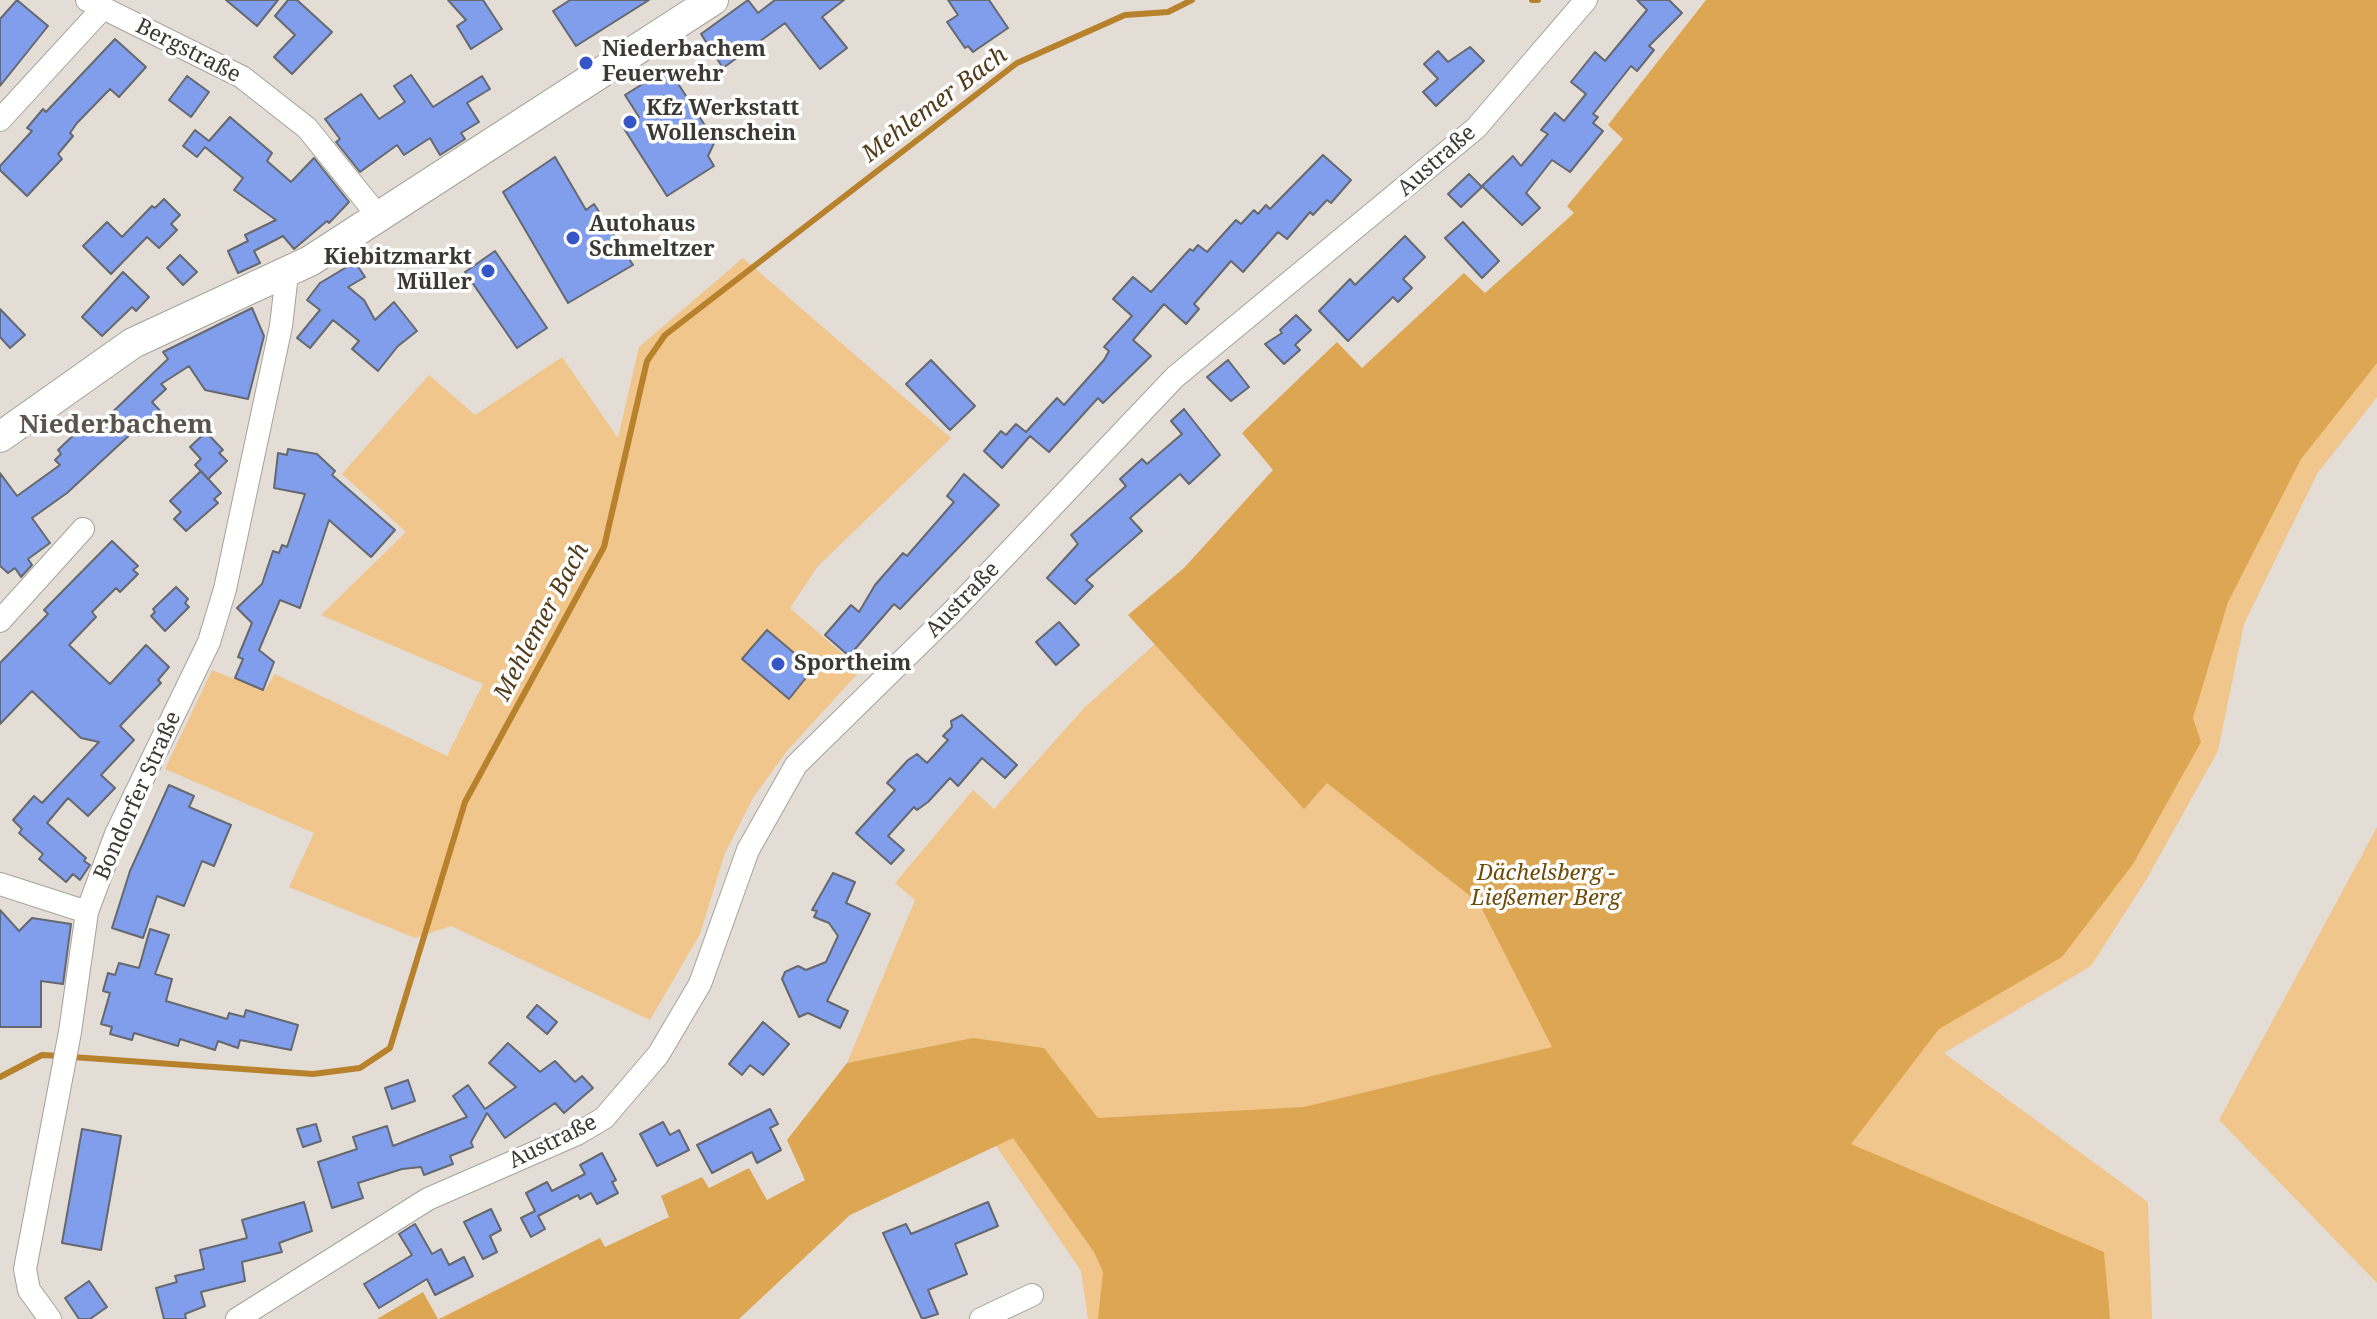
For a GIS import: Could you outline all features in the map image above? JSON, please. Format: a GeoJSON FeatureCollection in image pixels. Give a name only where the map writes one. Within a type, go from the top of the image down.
{"type":"FeatureCollection","features":[{"type":"Feature","properties":{"kind":"main road"},"geometry":{"type":"LineString","coordinates":[[0,437],[133,343],[287,274],[713,0]]}},
{"type":"Feature","properties":{"kind":"street","name":"Austraße"},"geometry":{"type":"LineString","coordinates":[[237,1319],[428,1199],[577,1134],[604,1118],[658,1055],[700,984],[748,850],[796,765],[952,612],[1175,377],[1476,128],[1586,0]]}},
{"type":"Feature","properties":{"kind":"street","name":"Bergstraße"},"geometry":{"type":"LineString","coordinates":[[95,4],[242,77],[307,128],[379,217]]}},
{"type":"Feature","properties":{"kind":"street"},"geometry":{"type":"LineString","coordinates":[[0,120],[95,4]]}},
{"type":"Feature","properties":{"kind":"street","name":"Bondorfer Straße"},"geometry":{"type":"LineString","coordinates":[[50,1319],[29,1290],[25,1269],[70,1032],[87,912],[116,834],[209,642],[225,589],[281,326],[287,274]]}},
{"type":"Feature","properties":{"kind":"street"},"geometry":{"type":"LineString","coordinates":[[0,621],[83,529]]}},
{"type":"Feature","properties":{"kind":"street"},"geometry":{"type":"LineString","coordinates":[[0,884],[87,912]]}},
{"type":"Feature","properties":{"kind":"street"},"geometry":{"type":"LineString","coordinates":[[981,1319],[1032,1295]]}},
{"type":"Feature","properties":{"kind":"green space","name":"Dächelsberg - Ließemer Berg"},"geometry":{"type":"Polygon","coordinates":[[[1706,0],[2377,0],[2377,363],[2301,459],[2228,602],[2193,718],[2201,742],[2133,864],[2062,957],[1939,1029],[1851,1144],[2104,1252],[2110,1319],[1098,1319],[1103,1272],[1094,1252],[1013,1138],[850,1215],[739,1319],[439,1319],[600,1238],[605,1247],[669,1217],[661,1196],[702,1177],[709,1188],[749,1168],[767,1200],[805,1180],[787,1140],[847,1063],[973,1038],[1044,1048],[1098,1118],[1304,1107],[1552,1047],[1479,903],[1327,783],[1304,809],[1128,615],[1184,568],[1273,470],[1242,433],[1337,342],[1362,368],[1464,273],[1485,293],[1574,213],[1567,206],[1623,139],[1608,125],[1706,0]]]}},
{"type":"Feature","properties":{"kind":"green space","name":"Dächelsberg - Ließemer Berg"},"geometry":{"type":"Polygon","coordinates":[[[2377,0],[2377,397],[2317,474],[2244,624],[2218,751],[2146,880],[2091,966],[1944,1053],[2148,1202],[2152,1319],[1088,1319],[1081,1271],[929,1047],[847,1063],[915,900],[895,883],[973,790],[994,809],[1084,708],[1155,644],[1172,662],[2377,0]]]}},
{"type":"Feature","properties":{"kind":"green space"},"geometry":{"type":"Polygon","coordinates":[[[743,258],[951,438],[818,566],[790,608],[861,670],[787,751],[753,798],[725,853],[700,934],[650,1020],[451,926],[415,938],[289,887],[314,833],[165,769],[212,670],[264,691],[275,674],[447,756],[483,684],[321,615],[406,532],[342,474],[429,375],[475,415],[562,357],[618,438],[639,347],[743,258]]]}},
{"type":"Feature","properties":{"kind":"green space"},"geometry":{"type":"Polygon","coordinates":[[[2377,827],[2377,1283],[2219,1120],[2377,827]]]}},
{"type":"Feature","properties":{"kind":"green space"},"geometry":{"type":"Polygon","coordinates":[[[423,1292],[438,1319],[377,1319],[423,1292]]]}},
{"type":"Feature","properties":{"kind":"building"},"geometry":{"type":"Polygon","coordinates":[[[17,0],[48,26],[0,86],[0,19],[17,0]]]}},
{"type":"Feature","properties":{"kind":"building"},"geometry":{"type":"Polygon","coordinates":[[[226,0],[278,0],[257,26],[226,0]]]}},
{"type":"Feature","properties":{"kind":"building"},"geometry":{"type":"Polygon","coordinates":[[[288,0],[297,0],[332,32],[292,74],[274,57],[295,35],[275,16],[288,0]]]}},
{"type":"Feature","properties":{"kind":"building"},"geometry":{"type":"Polygon","coordinates":[[[448,0],[483,0],[502,29],[471,49],[457,26],[466,20],[448,0]]]}},
{"type":"Feature","properties":{"kind":"building"},"geometry":{"type":"Polygon","coordinates":[[[570,0],[649,0],[576,46],[553,11],[570,0]]]}},
{"type":"Feature","properties":{"kind":"building"},"geometry":{"type":"Polygon","coordinates":[[[748,0],[758,13],[775,0],[844,0],[822,17],[847,48],[820,69],[785,23],[723,68],[701,34],[748,0]]]}},
{"type":"Feature","properties":{"kind":"building"},"geometry":{"type":"Polygon","coordinates":[[[948,0],[989,0],[1008,28],[973,52],[968,46],[965,48],[947,22],[958,15],[948,0]]]}},
{"type":"Feature","properties":{"kind":"building"},"geometry":{"type":"Polygon","coordinates":[[[1637,0],[1669,0],[1682,13],[1649,46],[1654,50],[1637,71],[1631,66],[1593,114],[1598,117],[1593,123],[1603,131],[1570,172],[1552,160],[1526,193],[1540,208],[1522,225],[1482,186],[1513,156],[1521,166],[1548,134],[1541,130],[1555,113],[1564,121],[1586,94],[1571,82],[1595,52],[1605,61],[1647,10],[1637,0]]]}},
{"type":"Feature","properties":{"kind":"building"},"geometry":{"type":"Polygon","coordinates":[[[115,39],[146,67],[119,97],[110,89],[77,123],[70,133],[73,136],[58,154],[62,159],[27,196],[0,170],[0,166],[32,131],[27,128],[43,109],[46,112],[115,39]]]}},
{"type":"Feature","properties":{"kind":"building"},"geometry":{"type":"Polygon","coordinates":[[[1470,47],[1484,61],[1436,106],[1423,92],[1438,79],[1424,64],[1438,51],[1448,62],[1470,47]]]}},
{"type":"Feature","properties":{"kind":"building"},"geometry":{"type":"Polygon","coordinates":[[[668,68],[715,141],[708,156],[714,166],[667,196],[623,127],[639,117],[625,95],[668,68]]]}},
{"type":"Feature","properties":{"kind":"building"},"geometry":{"type":"Polygon","coordinates":[[[411,75],[433,107],[482,76],[490,89],[467,103],[479,122],[461,133],[465,139],[440,155],[430,138],[404,155],[397,145],[360,172],[336,142],[340,139],[325,119],[361,94],[379,119],[405,102],[394,86],[411,75]]]}},
{"type":"Feature","properties":{"kind":"building"},"geometry":{"type":"Polygon","coordinates":[[[187,76],[209,92],[191,117],[169,100],[187,76]]]}},
{"type":"Feature","properties":{"kind":"building"},"geometry":{"type":"Polygon","coordinates":[[[230,117],[272,153],[267,161],[291,182],[314,158],[349,202],[329,223],[327,221],[294,249],[283,236],[254,251],[260,263],[238,273],[228,251],[248,241],[245,235],[276,220],[234,190],[243,178],[205,147],[197,157],[183,146],[195,130],[209,141],[230,117]]]}},
{"type":"Feature","properties":{"kind":"building"},"geometry":{"type":"Polygon","coordinates":[[[1323,155],[1351,180],[1331,203],[1327,200],[1313,215],[1310,212],[1287,239],[1278,232],[1243,272],[1231,261],[1194,304],[1199,309],[1186,324],[1164,304],[1133,340],[1151,356],[1103,403],[1098,398],[1049,452],[1030,436],[1002,468],[984,451],[1001,431],[1006,435],[1016,424],[1026,432],[1057,398],[1064,405],[1104,360],[1109,351],[1104,347],[1132,316],[1113,299],[1133,277],[1151,292],[1190,249],[1193,251],[1198,245],[1207,252],[1236,220],[1241,224],[1254,210],[1258,214],[1266,205],[1270,209],[1323,155]]]}},
{"type":"Feature","properties":{"kind":"building","name":"Autohaus Schmeltzer"},"geometry":{"type":"Polygon","coordinates":[[[555,157],[586,210],[594,204],[633,265],[568,303],[503,192],[555,157]]]}},
{"type":"Feature","properties":{"kind":"building"},"geometry":{"type":"Polygon","coordinates":[[[1469,174],[1482,187],[1461,207],[1448,194],[1469,174]]]}},
{"type":"Feature","properties":{"kind":"building"},"geometry":{"type":"Polygon","coordinates":[[[164,199],[180,215],[171,224],[177,230],[159,248],[147,237],[111,274],[83,246],[107,222],[122,237],[152,206],[155,208],[164,199]]]}},
{"type":"Feature","properties":{"kind":"building"},"geometry":{"type":"Polygon","coordinates":[[[1463,222],[1499,261],[1482,278],[1445,238],[1463,222]]]}},
{"type":"Feature","properties":{"kind":"building"},"geometry":{"type":"Polygon","coordinates":[[[1405,236],[1425,257],[1403,279],[1412,288],[1398,302],[1393,297],[1348,341],[1319,311],[1350,279],[1355,285],[1405,236]]]}},
{"type":"Feature","properties":{"kind":"building"},"geometry":{"type":"Polygon","coordinates":[[[495,251],[547,328],[517,348],[465,272],[495,251]]]}},
{"type":"Feature","properties":{"kind":"building"},"geometry":{"type":"Polygon","coordinates":[[[180,255],[197,272],[183,285],[167,268],[180,255]]]}},
{"type":"Feature","properties":{"kind":"building"},"geometry":{"type":"Polygon","coordinates":[[[355,262],[365,277],[348,287],[364,300],[375,320],[394,302],[417,331],[398,346],[378,371],[352,349],[359,341],[333,320],[310,348],[297,338],[320,310],[307,300],[320,283],[355,262]]]}},
{"type":"Feature","properties":{"kind":"building"},"geometry":{"type":"Polygon","coordinates":[[[123,272],[149,297],[136,311],[132,307],[102,336],[82,317],[123,272]]]}},
{"type":"Feature","properties":{"kind":"building"},"geometry":{"type":"Polygon","coordinates":[[[252,308],[264,336],[248,399],[205,390],[189,366],[161,384],[166,389],[152,402],[163,414],[139,436],[134,431],[67,493],[32,518],[50,543],[28,559],[32,565],[21,577],[15,568],[8,573],[0,566],[0,473],[17,496],[60,465],[55,460],[61,454],[58,450],[82,427],[84,430],[96,418],[101,423],[168,359],[163,352],[252,308]]]}},
{"type":"Feature","properties":{"kind":"building"},"geometry":{"type":"Polygon","coordinates":[[[0,309],[25,335],[10,348],[0,337],[0,309]]]}},
{"type":"Feature","properties":{"kind":"building"},"geometry":{"type":"Polygon","coordinates":[[[1296,315],[1311,330],[1295,345],[1300,350],[1284,364],[1265,344],[1282,333],[1280,330],[1296,315]]]}},
{"type":"Feature","properties":{"kind":"building"},"geometry":{"type":"Polygon","coordinates":[[[931,360],[975,406],[950,430],[906,384],[931,360]]]}},
{"type":"Feature","properties":{"kind":"building"},"geometry":{"type":"Polygon","coordinates":[[[1228,360],[1249,387],[1231,401],[1207,377],[1228,360]]]}},
{"type":"Feature","properties":{"kind":"building"},"geometry":{"type":"Polygon","coordinates":[[[1184,409],[1220,455],[1189,484],[1180,474],[1130,518],[1142,531],[1086,580],[1093,586],[1075,604],[1047,578],[1078,544],[1071,535],[1126,486],[1120,479],[1142,459],[1147,464],[1182,434],[1171,421],[1184,409]]]}},
{"type":"Feature","properties":{"kind":"building"},"geometry":{"type":"Polygon","coordinates":[[[206,432],[223,450],[219,453],[227,461],[208,479],[195,465],[201,459],[190,447],[206,432]]]}},
{"type":"Feature","properties":{"kind":"building"},"geometry":{"type":"Polygon","coordinates":[[[288,449],[317,454],[335,471],[332,475],[395,530],[371,557],[329,520],[300,608],[280,600],[259,650],[274,662],[263,690],[235,678],[243,659],[238,657],[252,623],[237,608],[262,584],[273,551],[279,553],[282,545],[287,547],[305,494],[274,488],[278,453],[287,455],[288,449]]]}},
{"type":"Feature","properties":{"kind":"building"},"geometry":{"type":"Polygon","coordinates":[[[201,471],[221,493],[214,499],[218,503],[186,531],[174,519],[181,512],[170,501],[201,471]]]}},
{"type":"Feature","properties":{"kind":"building"},"geometry":{"type":"Polygon","coordinates":[[[964,474],[999,505],[900,609],[894,604],[849,656],[825,635],[851,605],[859,612],[875,585],[903,553],[907,556],[954,502],[947,496],[964,474]]]}},
{"type":"Feature","properties":{"kind":"building"},"geometry":{"type":"Polygon","coordinates":[[[112,541],[138,566],[133,570],[138,574],[120,592],[116,588],[92,612],[96,617],[69,645],[110,684],[146,645],[169,667],[158,680],[161,683],[120,726],[134,740],[101,775],[115,788],[88,816],[68,798],[47,823],[90,865],[80,880],[73,874],[66,882],[39,859],[43,854],[19,833],[22,829],[13,820],[34,796],[42,803],[99,742],[81,738],[32,691],[0,724],[0,663],[48,614],[44,610],[112,541]]]}},
{"type":"Feature","properties":{"kind":"building"},"geometry":{"type":"Polygon","coordinates":[[[176,587],[188,599],[185,603],[189,607],[165,631],[151,616],[155,612],[153,609],[176,587]]]}},
{"type":"Feature","properties":{"kind":"building"},"geometry":{"type":"Polygon","coordinates":[[[1059,622],[1079,645],[1056,665],[1036,642],[1059,622]]]}},
{"type":"Feature","properties":{"kind":"building","name":"Sportheim"},"geometry":{"type":"Polygon","coordinates":[[[767,630],[813,669],[789,699],[742,659],[767,630]]]}},
{"type":"Feature","properties":{"kind":"building"},"geometry":{"type":"Polygon","coordinates":[[[962,715],[1017,765],[1005,778],[982,758],[958,786],[950,778],[928,802],[917,810],[914,807],[888,836],[904,850],[891,864],[856,833],[895,790],[887,783],[917,754],[927,763],[948,740],[943,736],[952,727],[951,721],[962,715]]]}},
{"type":"Feature","properties":{"kind":"building"},"geometry":{"type":"Polygon","coordinates":[[[169,785],[194,796],[189,807],[231,825],[214,866],[202,861],[184,906],[157,896],[143,938],[112,928],[130,871],[169,785]]]}},
{"type":"Feature","properties":{"kind":"building"},"geometry":{"type":"Polygon","coordinates":[[[833,873],[855,882],[846,903],[870,914],[827,1001],[848,1011],[840,1028],[808,1013],[799,1017],[782,979],[785,972],[798,966],[806,970],[826,962],[838,936],[829,923],[814,917],[817,911],[812,910],[833,873]]]}},
{"type":"Feature","properties":{"kind":"building"},"geometry":{"type":"Polygon","coordinates":[[[0,910],[19,931],[32,918],[71,924],[63,984],[41,981],[41,1027],[0,1027],[0,910]]]}},
{"type":"Feature","properties":{"kind":"building"},"geometry":{"type":"Polygon","coordinates":[[[150,929],[169,935],[155,974],[172,979],[166,1001],[227,1019],[229,1013],[244,1017],[246,1010],[298,1025],[291,1050],[240,1040],[238,1048],[218,1041],[215,1050],[180,1039],[178,1046],[134,1033],[132,1040],[110,1034],[112,1027],[101,1024],[110,993],[103,991],[108,973],[115,975],[119,963],[139,968],[150,929]]]}},
{"type":"Feature","properties":{"kind":"building"},"geometry":{"type":"Polygon","coordinates":[[[537,1005],[557,1022],[547,1034],[527,1017],[537,1005]]]}},
{"type":"Feature","properties":{"kind":"building"},"geometry":{"type":"Polygon","coordinates":[[[763,1022],[789,1044],[763,1075],[750,1065],[742,1075],[729,1064],[763,1022]]]}},
{"type":"Feature","properties":{"kind":"building"},"geometry":{"type":"Polygon","coordinates":[[[508,1043],[540,1072],[555,1061],[575,1082],[582,1076],[593,1088],[564,1113],[555,1103],[505,1138],[487,1113],[471,1142],[473,1147],[450,1156],[453,1164],[424,1175],[421,1167],[402,1169],[358,1183],[363,1198],[332,1208],[318,1162],[357,1149],[353,1137],[387,1126],[393,1146],[467,1117],[453,1096],[468,1085],[485,1109],[516,1087],[489,1063],[508,1043]]]}},
{"type":"Feature","properties":{"kind":"building"},"geometry":{"type":"Polygon","coordinates":[[[408,1080],[415,1101],[392,1109],[385,1088],[408,1080]]]}},
{"type":"Feature","properties":{"kind":"building"},"geometry":{"type":"Polygon","coordinates":[[[770,1109],[778,1124],[770,1128],[781,1150],[757,1163],[752,1152],[712,1173],[697,1145],[770,1109]]]}},
{"type":"Feature","properties":{"kind":"building"},"geometry":{"type":"Polygon","coordinates":[[[663,1122],[670,1135],[679,1130],[689,1150],[657,1166],[640,1134],[663,1122]]]}},
{"type":"Feature","properties":{"kind":"building"},"geometry":{"type":"Polygon","coordinates":[[[316,1124],[321,1141],[303,1147],[297,1129],[316,1124]]]}},
{"type":"Feature","properties":{"kind":"building"},"geometry":{"type":"Polygon","coordinates":[[[82,1129],[121,1136],[101,1250],[62,1243],[82,1129]]]}},
{"type":"Feature","properties":{"kind":"building"},"geometry":{"type":"Polygon","coordinates":[[[602,1153],[616,1180],[612,1182],[618,1193],[597,1204],[591,1193],[580,1199],[578,1195],[538,1216],[545,1229],[531,1237],[521,1218],[535,1211],[526,1193],[547,1182],[552,1191],[585,1174],[580,1165],[602,1153]]]}},
{"type":"Feature","properties":{"kind":"building"},"geometry":{"type":"Polygon","coordinates":[[[304,1202],[312,1231],[279,1243],[282,1252],[242,1262],[245,1281],[201,1292],[205,1306],[185,1314],[186,1319],[164,1319],[156,1288],[177,1282],[175,1276],[204,1269],[200,1250],[247,1238],[242,1220],[304,1202]]]}},
{"type":"Feature","properties":{"kind":"building"},"geometry":{"type":"Polygon","coordinates":[[[988,1202],[998,1226],[955,1244],[967,1274],[928,1290],[938,1314],[922,1319],[883,1233],[906,1224],[911,1234],[988,1202]]]}},
{"type":"Feature","properties":{"kind":"building"},"geometry":{"type":"Polygon","coordinates":[[[491,1209],[501,1230],[490,1236],[497,1252],[483,1259],[464,1222],[491,1209]]]}},
{"type":"Feature","properties":{"kind":"building"},"geometry":{"type":"Polygon","coordinates":[[[415,1224],[432,1254],[441,1249],[449,1265],[464,1257],[473,1276],[435,1295],[427,1279],[379,1308],[364,1284],[412,1255],[399,1234],[415,1224]]]}},
{"type":"Feature","properties":{"kind":"building"},"geometry":{"type":"Polygon","coordinates":[[[89,1281],[107,1307],[90,1319],[79,1319],[65,1298],[89,1281]]]}},
{"type":"Feature","properties":{"kind":"waterway","name":"Mehlemer Bach"},"geometry":{"type":"LineString","coordinates":[[72,1057],[313,1074],[360,1068],[390,1048],[465,802],[604,547],[647,361],[665,335],[1017,63],[1125,15],[1168,12],[1192,0]]}},
{"type":"Feature","properties":{"kind":"waterway","name":"Mehlemer Bach"},"geometry":{"type":"LineString","coordinates":[[1532,0],[1538,0]]}},
{"type":"Feature","properties":{"kind":"waterway","name":"Mehlemer Bach"},"geometry":{"type":"LineString","coordinates":[[0,1077],[42,1055],[61,1056]]}},
{"type":"Feature","properties":{"kind":"place","name":"Niederbachem Feuerwehr"},"geometry":{"type":"Point","coordinates":[586,63]}},
{"type":"Feature","properties":{"kind":"place","name":"Kfz Werkstatt Wollenschein"},"geometry":{"type":"Point","coordinates":[630,122]}},
{"type":"Feature","properties":{"kind":"place","name":"Autohaus Schmeltzer"},"geometry":{"type":"Point","coordinates":[573,238]}},
{"type":"Feature","properties":{"kind":"place","name":"Kiebitzmarkt Müller"},"geometry":{"type":"Point","coordinates":[488,271]}},
{"type":"Feature","properties":{"kind":"place","name":"Sportheim"},"geometry":{"type":"Point","coordinates":[778,664]}},
{"type":"Feature","properties":{"kind":"district","name":"Niederbachem"},"geometry":{"type":"Point","coordinates":[116,426]}}]}
